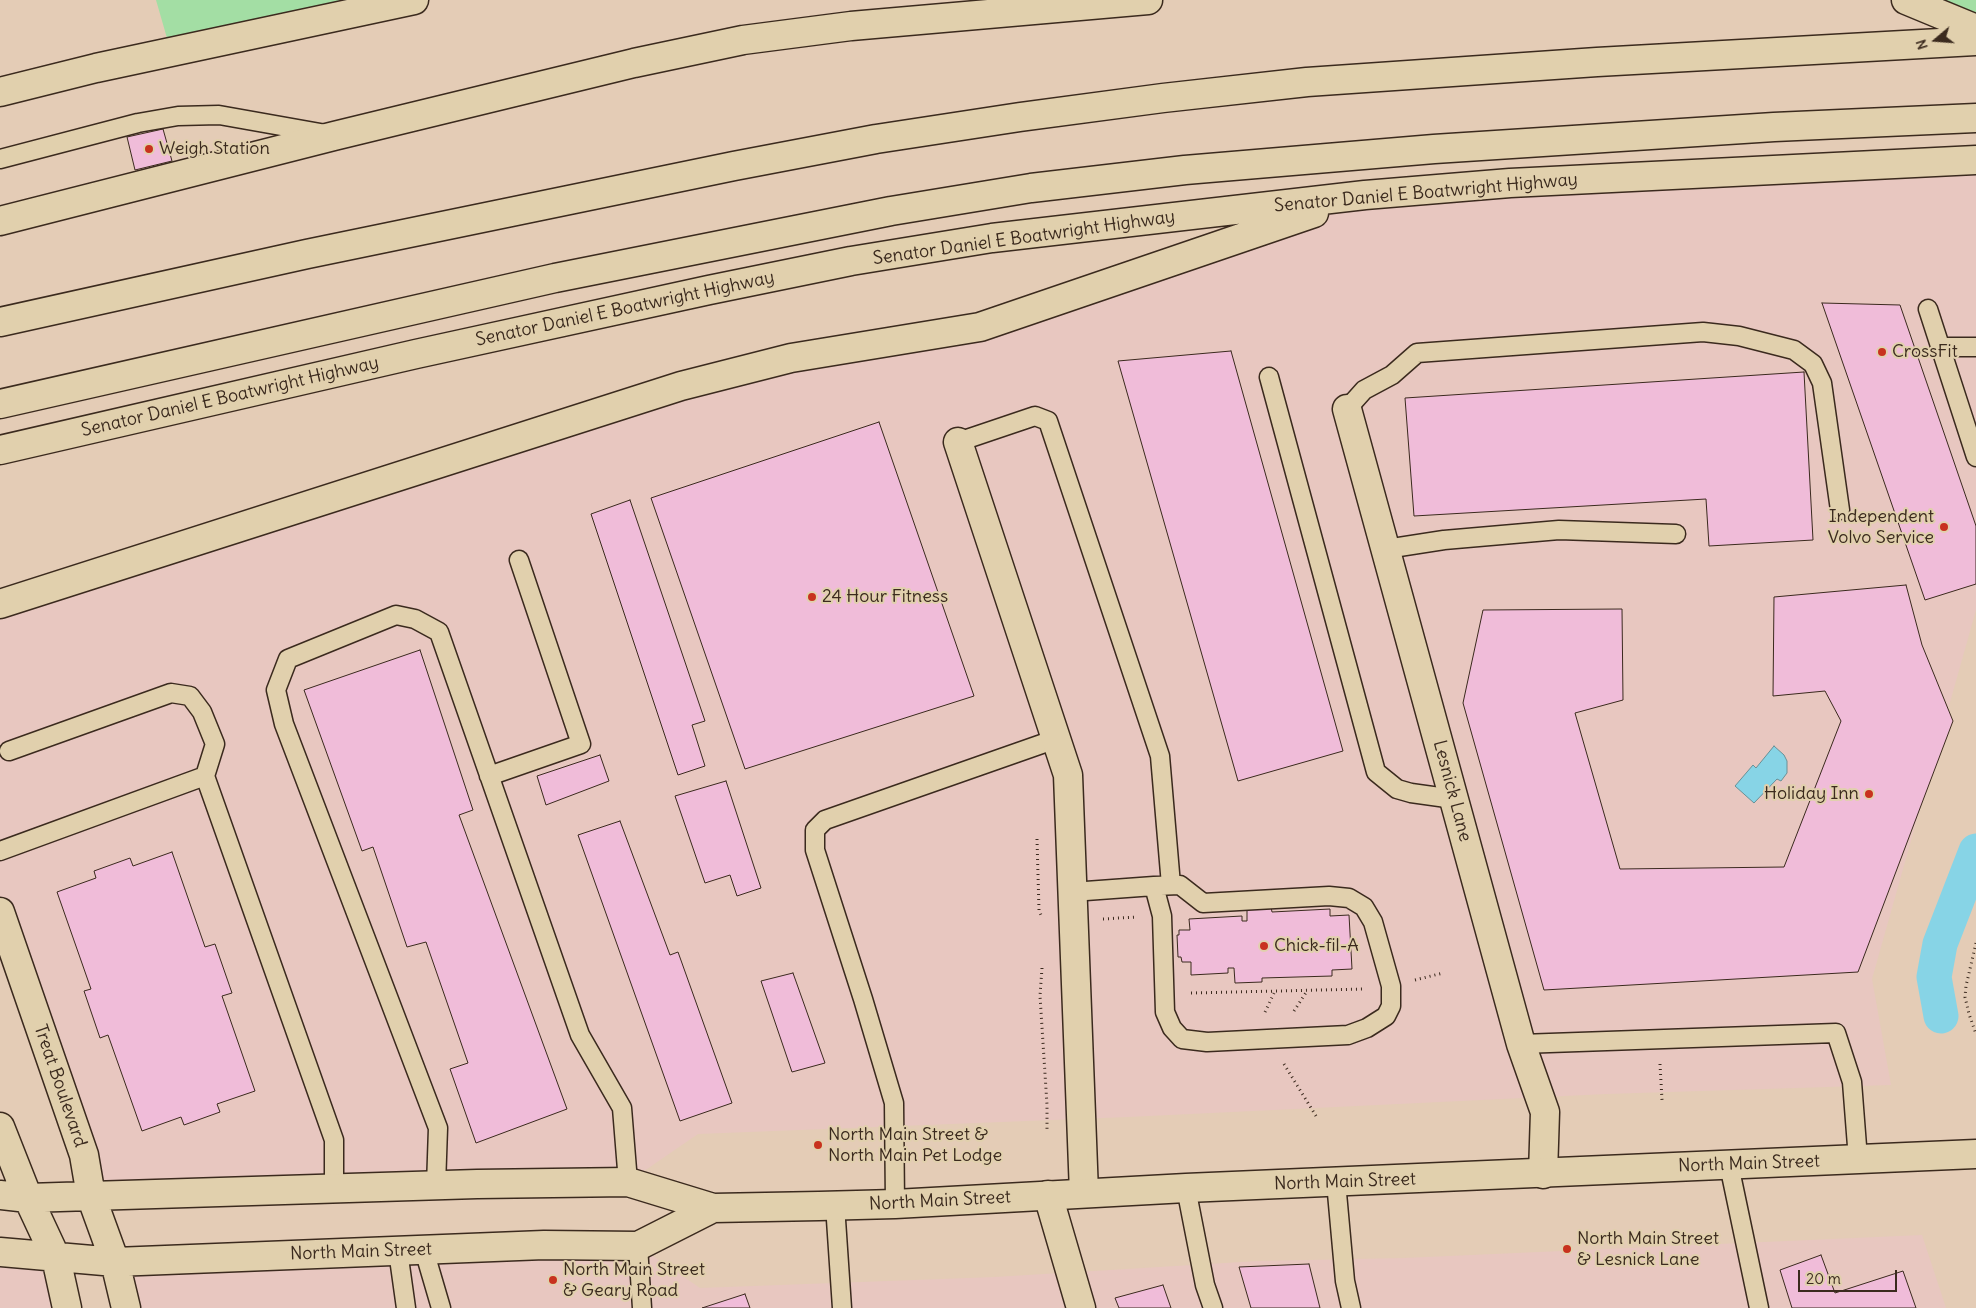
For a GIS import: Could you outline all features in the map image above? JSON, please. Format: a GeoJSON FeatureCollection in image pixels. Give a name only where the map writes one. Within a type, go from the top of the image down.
{"type":"FeatureCollection","features":[{"type":"Feature","properties":{"kind":"main road"},"geometry":{"type":"LineString","coordinates":[[0,92],[96,68],[414,0]]}},
{"type":"Feature","properties":{"kind":"main road"},"geometry":{"type":"LineString","coordinates":[[0,221],[634,62],[743,40],[861,26],[1148,0]]}},
{"type":"Feature","properties":{"kind":"main road"},"geometry":{"type":"LineString","coordinates":[[1906,0],[1976,29]]}},
{"type":"Feature","properties":{"kind":"main road"},"geometry":{"type":"LineString","coordinates":[[0,322],[307,254],[724,168],[876,139],[1020,117],[1163,98],[1307,82],[1597,62],[1976,41]]}},
{"type":"Feature","properties":{"kind":"main road"},"geometry":{"type":"LineString","coordinates":[[0,404],[555,278],[891,211],[1031,188],[1185,170],[1434,148],[1774,127],[1976,118]]}},
{"type":"Feature","properties":{"kind":"main road","name":"Senator Daniel E Boatwright Highway"},"geometry":{"type":"LineString","coordinates":[[0,450],[530,329],[851,261],[992,238],[1365,195],[1510,183],[1976,160]]}},
{"type":"Feature","properties":{"kind":"main road"},"geometry":{"type":"LineString","coordinates":[[0,604],[681,386],[790,358],[980,327],[1365,195]]}},
{"type":"Feature","properties":{"kind":"main road","name":"Lesnick Lane"},"geometry":{"type":"LineString","coordinates":[[1347,409],[1521,1044],[1545,1112],[1543,1174]]}},
{"type":"Feature","properties":{"kind":"main road"},"geometry":{"type":"LineString","coordinates":[[958,442],[1068,775],[1084,1193]]}},
{"type":"Feature","properties":{"kind":"main road","name":"Treat Boulevard"},"geometry":{"type":"LineString","coordinates":[[0,912],[84,1154],[91,1196],[115,1262],[126,1308]]}},
{"type":"Feature","properties":{"kind":"main road"},"geometry":{"type":"LineString","coordinates":[[0,1127],[28,1198],[56,1258],[67,1308]]}},
{"type":"Feature","properties":{"kind":"main road","name":"North Main Street"},"geometry":{"type":"LineString","coordinates":[[0,1195],[28,1198],[628,1182],[713,1208],[895,1204],[1186,1188],[1976,1154]]}},
{"type":"Feature","properties":{"kind":"main road"},"geometry":{"type":"LineString","coordinates":[[1048,1195],[1079,1308]]}},
{"type":"Feature","properties":{"kind":"main road","name":"North Main Street"},"geometry":{"type":"LineString","coordinates":[[0,1252],[115,1262],[544,1245],[638,1246],[713,1208]]}},
{"type":"Feature","properties":{"kind":"lane"},"geometry":{"type":"LineString","coordinates":[[0,159],[138,123],[178,116],[219,115],[334,136]]}},
{"type":"Feature","properties":{"kind":"lane"},"geometry":{"type":"LineString","coordinates":[[1928,309],[1976,457]]}},
{"type":"Feature","properties":{"kind":"lane"},"geometry":{"type":"LineString","coordinates":[[1347,409],[1364,390],[1392,375],[1417,353],[1703,332],[1739,336],[1794,350],[1813,364],[1822,383],[1840,510]]}},
{"type":"Feature","properties":{"kind":"lane"},"geometry":{"type":"LineString","coordinates":[[1941,347],[1976,346]]}},
{"type":"Feature","properties":{"kind":"lane"},"geometry":{"type":"LineString","coordinates":[[1269,377],[1376,772],[1397,789],[1454,799]]}},
{"type":"Feature","properties":{"kind":"lane"},"geometry":{"type":"LineString","coordinates":[[958,442],[1035,416],[1048,421],[1160,756],[1162,886],[1162,916],[1165,1012],[1172,1028],[1182,1039],[1207,1042],[1348,1035],[1367,1028],[1386,1016],[1391,1006],[1391,986],[1373,922],[1364,907],[1349,898],[1329,896],[1203,903],[1180,885],[1162,886],[1072,892]]}},
{"type":"Feature","properties":{"kind":"lane"},"geometry":{"type":"LineString","coordinates":[[1386,549],[1444,540],[1559,530],[1676,534]]}},
{"type":"Feature","properties":{"kind":"lane"},"geometry":{"type":"LineString","coordinates":[[489,776],[581,744],[519,560]]}},
{"type":"Feature","properties":{"kind":"lane"},"geometry":{"type":"LineString","coordinates":[[436,1186],[438,1128],[284,724],[276,690],[288,659],[396,615],[415,618],[439,632],[580,1035],[622,1108],[628,1182]]}},
{"type":"Feature","properties":{"kind":"lane"},"geometry":{"type":"LineString","coordinates":[[9,751],[171,693],[190,696],[202,712],[215,744],[205,776],[334,1140],[334,1189]]}},
{"type":"Feature","properties":{"kind":"lane"},"geometry":{"type":"LineString","coordinates":[[895,1204],[894,1103],[815,850],[815,830],[825,820],[1056,739]]}},
{"type":"Feature","properties":{"kind":"lane"},"geometry":{"type":"LineString","coordinates":[[0,851],[205,776]]}},
{"type":"Feature","properties":{"kind":"lane"},"geometry":{"type":"LineString","coordinates":[[1521,1044],[1836,1033],[1852,1082],[1858,1160]]}},
{"type":"Feature","properties":{"kind":"lane"},"geometry":{"type":"LineString","coordinates":[[1729,1165],[1759,1308]]}},
{"type":"Feature","properties":{"kind":"lane"},"geometry":{"type":"LineString","coordinates":[[1336,1182],[1345,1281],[1351,1308]]}},
{"type":"Feature","properties":{"kind":"lane"},"geometry":{"type":"LineString","coordinates":[[1186,1188],[1205,1285],[1213,1308]]}},
{"type":"Feature","properties":{"kind":"lane"},"geometry":{"type":"LineString","coordinates":[[835,1205],[842,1308]]}},
{"type":"Feature","properties":{"kind":"lane"},"geometry":{"type":"LineString","coordinates":[[638,1246],[642,1308]]}},
{"type":"Feature","properties":{"kind":"lane"},"geometry":{"type":"LineString","coordinates":[[406,1308],[411,1250]]}},
{"type":"Feature","properties":{"kind":"lane"},"geometry":{"type":"LineString","coordinates":[[411,1250],[441,1308]]}},
{"type":"Feature","properties":{"kind":"path"},"geometry":{"type":"LineString","coordinates":[[1037,832],[1039,910],[1042,917]]}},
{"type":"Feature","properties":{"kind":"path"},"geometry":{"type":"LineString","coordinates":[[1976,943],[1965,997],[1976,1034]]}},
{"type":"Feature","properties":{"kind":"path"},"geometry":{"type":"LineString","coordinates":[[1043,963],[1040,996],[1047,1129]]}},
{"type":"Feature","properties":{"kind":"path"},"geometry":{"type":"LineString","coordinates":[[1188,993],[1381,988],[1443,973]]}},
{"type":"Feature","properties":{"kind":"path"},"geometry":{"type":"LineString","coordinates":[[1301,999],[1307,990]]}},
{"type":"Feature","properties":{"kind":"path"},"geometry":{"type":"LineString","coordinates":[[1271,1000],[1275,991]]}},
{"type":"Feature","properties":{"kind":"path"},"geometry":{"type":"LineString","coordinates":[[1658,1040],[1662,1100]]}},
{"type":"Feature","properties":{"kind":"shaded area"},"geometry":{"type":"Polygon","coordinates":[[[1976,160],[1976,610],[1872,979],[1891,1085],[1606,1094],[1128,1117],[698,1134],[628,1182],[91,1196],[0,912],[0,604],[681,386],[980,327],[1365,195],[1976,160]]]}},
{"type":"Feature","properties":{"kind":"shaded area"},"geometry":{"type":"Polygon","coordinates":[[[1922,1235],[1946,1308],[126,1308],[115,1262],[638,1246],[700,1288],[995,1277],[1258,1261],[1404,1258],[1922,1235]]]}},
{"type":"Feature","properties":{"kind":"shaded area"},"geometry":{"type":"Polygon","coordinates":[[[0,1252],[56,1258],[67,1308],[0,1308],[0,1252]]]}},
{"type":"Feature","properties":{"kind":"green space"},"geometry":{"type":"Polygon","coordinates":[[[156,0],[414,0],[171,52],[156,0]]]}},
{"type":"Feature","properties":{"kind":"green space"},"geometry":{"type":"Polygon","coordinates":[[[1906,0],[1976,0],[1976,29],[1906,0]]]}},
{"type":"Feature","properties":{"kind":"water"},"geometry":{"type":"Polygon","coordinates":[[[1774,746],[1784,755],[1787,761],[1787,773],[1781,781],[1777,779],[1754,803],[1735,786],[1753,765],[1756,768],[1774,746]]]}},
{"type":"Feature","properties":{"kind":"building","name":"Weigh Station"},"geometry":{"type":"Polygon","coordinates":[[[163,129],[172,161],[135,170],[127,137],[163,129]]]}},
{"type":"Feature","properties":{"kind":"building"},"geometry":{"type":"Polygon","coordinates":[[[1822,303],[1900,305],[1976,526],[1976,584],[1925,600],[1822,303]]]}},
{"type":"Feature","properties":{"kind":"building"},"geometry":{"type":"Polygon","coordinates":[[[1231,351],[1343,751],[1238,781],[1118,361],[1231,351]]]}},
{"type":"Feature","properties":{"kind":"building"},"geometry":{"type":"Polygon","coordinates":[[[1804,372],[1813,540],[1709,546],[1706,499],[1414,516],[1405,398],[1804,372]]]}},
{"type":"Feature","properties":{"kind":"building","name":"24 Hour Fitness"},"geometry":{"type":"Polygon","coordinates":[[[879,422],[974,696],[745,769],[651,498],[879,422]]]}},
{"type":"Feature","properties":{"kind":"building"},"geometry":{"type":"Polygon","coordinates":[[[630,500],[705,721],[692,725],[705,766],[678,775],[591,514],[630,500]]]}},
{"type":"Feature","properties":{"kind":"building","name":"Holiday Inn"},"geometry":{"type":"Polygon","coordinates":[[[1906,585],[1922,645],[1953,721],[1858,972],[1544,990],[1463,703],[1483,610],[1622,609],[1623,700],[1575,713],[1620,869],[1784,867],[1841,721],[1825,691],[1773,696],[1774,597],[1906,585]]]}},
{"type":"Feature","properties":{"kind":"building"},"geometry":{"type":"Polygon","coordinates":[[[420,650],[473,810],[459,815],[567,1109],[476,1143],[450,1069],[468,1063],[426,942],[407,947],[373,847],[362,851],[304,690],[420,650]]]}},
{"type":"Feature","properties":{"kind":"building"},"geometry":{"type":"Polygon","coordinates":[[[600,755],[609,781],[546,805],[537,776],[600,755]]]}},
{"type":"Feature","properties":{"kind":"building"},"geometry":{"type":"Polygon","coordinates":[[[726,781],[761,888],[737,896],[730,875],[705,883],[675,796],[726,781]]]}},
{"type":"Feature","properties":{"kind":"building"},"geometry":{"type":"Polygon","coordinates":[[[620,821],[670,955],[678,952],[732,1103],[680,1121],[578,835],[620,821]]]}},
{"type":"Feature","properties":{"kind":"building"},"geometry":{"type":"Polygon","coordinates":[[[172,852],[205,947],[215,944],[232,993],[222,996],[255,1091],[217,1104],[220,1112],[184,1125],[181,1117],[142,1131],[108,1035],[100,1038],[84,991],[91,989],[57,892],[96,878],[94,871],[130,858],[133,866],[172,852]]]}},
{"type":"Feature","properties":{"kind":"building","name":"Chick-fil-A"},"geometry":{"type":"Polygon","coordinates":[[[1271,907],[1272,912],[1330,909],[1330,916],[1349,915],[1352,969],[1332,970],[1332,976],[1262,978],[1262,982],[1235,983],[1234,968],[1228,968],[1228,973],[1191,975],[1191,962],[1182,962],[1181,957],[1178,957],[1177,935],[1179,935],[1179,930],[1190,930],[1189,919],[1242,916],[1242,921],[1247,921],[1247,908],[1271,907]]]}},
{"type":"Feature","properties":{"kind":"building"},"geometry":{"type":"Polygon","coordinates":[[[793,973],[825,1063],[792,1072],[761,981],[793,973]]]}},
{"type":"Feature","properties":{"kind":"building"},"geometry":{"type":"Polygon","coordinates":[[[1821,1255],[1835,1293],[1903,1271],[1916,1308],[1792,1308],[1780,1270],[1821,1255]]]}},
{"type":"Feature","properties":{"kind":"building"},"geometry":{"type":"Polygon","coordinates":[[[1309,1264],[1320,1308],[1251,1308],[1239,1267],[1309,1264]]]}},
{"type":"Feature","properties":{"kind":"building"},"geometry":{"type":"Polygon","coordinates":[[[1163,1285],[1171,1308],[1119,1308],[1115,1298],[1163,1285]]]}},
{"type":"Feature","properties":{"kind":"building"},"geometry":{"type":"Polygon","coordinates":[[[745,1294],[750,1308],[702,1308],[745,1294]]]}},
{"type":"Feature","properties":{"kind":"waterway"},"geometry":{"type":"LineString","coordinates":[[1941,1016],[1934,977],[1940,944],[1976,851]]}},
{"type":"Feature","properties":{"kind":"place","name":"Weigh Station"},"geometry":{"type":"Point","coordinates":[149,149]}},
{"type":"Feature","properties":{"kind":"place","name":"CrossFit"},"geometry":{"type":"Point","coordinates":[1882,352]}},
{"type":"Feature","properties":{"kind":"place","name":"Independent Volvo Service"},"geometry":{"type":"Point","coordinates":[1944,527]}},
{"type":"Feature","properties":{"kind":"place","name":"24 Hour Fitness"},"geometry":{"type":"Point","coordinates":[812,597]}},
{"type":"Feature","properties":{"kind":"place","name":"Holiday Inn"},"geometry":{"type":"Point","coordinates":[1869,794]}},
{"type":"Feature","properties":{"kind":"place","name":"Chick-fil-A"},"geometry":{"type":"Point","coordinates":[1264,946]}},
{"type":"Feature","properties":{"kind":"place","name":"North Main Street & North Main Pet Lodge"},"geometry":{"type":"Point","coordinates":[818,1145]}},
{"type":"Feature","properties":{"kind":"place","name":"North Main Street & Lesnick Lane"},"geometry":{"type":"Point","coordinates":[1567,1249]}},
{"type":"Feature","properties":{"kind":"place","name":"North Main Street & Geary Road"},"geometry":{"type":"Point","coordinates":[553,1280]}}]}
